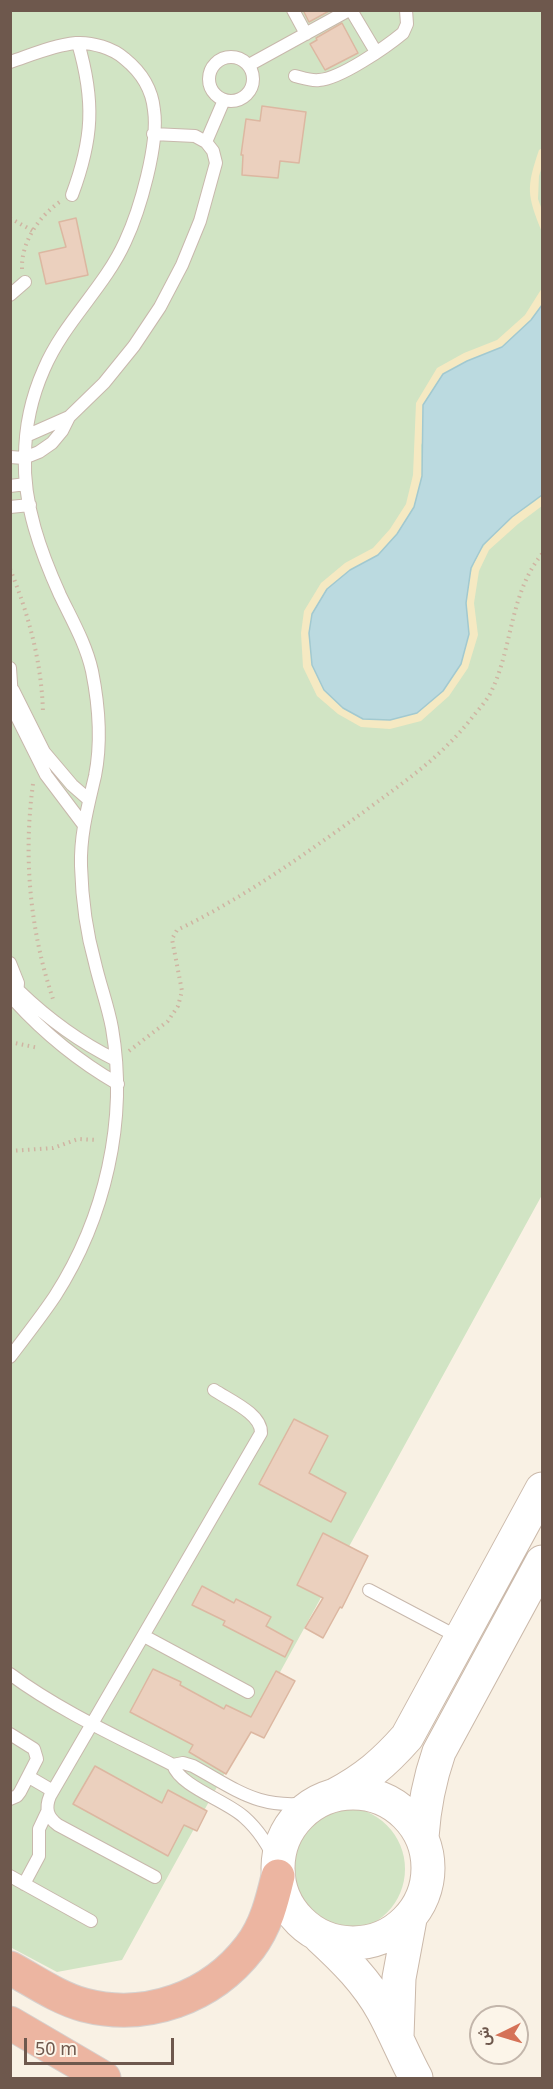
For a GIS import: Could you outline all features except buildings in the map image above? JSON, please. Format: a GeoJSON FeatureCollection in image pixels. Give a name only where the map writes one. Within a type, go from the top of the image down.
{"type":"FeatureCollection","features":[{"type":"Feature","properties":{"kind":"highway"},"geometry":{"type":"LineString","coordinates":[[10,1968],[48,1989],[83,2004],[120,2011],[158,2007],[194,1995],[225,1974],[251,1946],[269,1913],[278,1872]]}},
{"type":"Feature","properties":{"kind":"highway"},"geometry":{"type":"LineString","coordinates":[[10,2024],[104,2079]]}},
{"type":"Feature","properties":{"kind":"street"},"geometry":{"type":"LineString","coordinates":[[416,2079],[397,2038],[365,1983],[344,1959],[320,1936],[304,1926],[291,1912],[283,1894],[278,1872],[281,1848],[289,1829],[301,1814],[362,1780],[387,1761],[407,1737],[543,1489]]}},
{"type":"Feature","properties":{"kind":"street"},"geometry":{"type":"LineString","coordinates":[[422,1838],[424,1808],[439,1752],[543,1562]]}},
{"type":"Feature","properties":{"kind":"street"},"geometry":{"type":"LineString","coordinates":[[320,1936],[344,1944],[368,1943],[391,1934],[410,1919],[422,1901],[428,1880],[428,1858],[422,1838],[411,1820],[395,1805],[376,1796],[355,1793],[326,1799]]}},
{"type":"Feature","properties":{"kind":"street"},"geometry":{"type":"LineString","coordinates":[[397,2038],[399,1978],[410,1919]]}},
{"type":"Feature","properties":{"kind":"lane"},"geometry":{"type":"LineString","coordinates":[[293,10],[306,34]]}},
{"type":"Feature","properties":{"kind":"lane"},"geometry":{"type":"LineString","coordinates":[[249,65],[350,10],[376,52]]}},
{"type":"Feature","properties":{"kind":"lane"},"geometry":{"type":"LineString","coordinates":[[295,76],[307,80],[331,78],[376,52],[402,33],[407,24],[406,10]]}},
{"type":"Feature","properties":{"kind":"lane"},"geometry":{"type":"LineString","coordinates":[[10,62],[78,43],[100,46],[121,55],[138,70],[150,90],[155,112],[148,172],[138,208],[124,243],[106,276],[62,335],[45,366],[32,401],[26,436],[24,458],[30,505],[44,555],[79,631],[91,665],[98,701],[100,738],[84,824],[81,859],[82,894],[87,929],[105,997],[118,1084],[113,1141],[102,1192],[92,1222],[75,1261],[54,1297],[10,1357]]}},
{"type":"Feature","properties":{"kind":"lane"},"geometry":{"type":"LineString","coordinates":[[72,195],[85,156],[89,135],[90,104],[87,73],[78,43]]}},
{"type":"Feature","properties":{"kind":"lane"},"geometry":{"type":"LineString","coordinates":[[235,57],[249,65],[253,81],[246,95],[240,99],[224,100],[212,89],[209,81],[210,73],[219,61],[235,57]]}},
{"type":"Feature","properties":{"kind":"lane"},"geometry":{"type":"LineString","coordinates":[[206,142],[224,100]]}},
{"type":"Feature","properties":{"kind":"lane"},"geometry":{"type":"LineString","coordinates":[[10,457],[24,458],[52,443],[62,431],[69,417],[104,383],[134,346],[160,307],[182,265],[200,220],[216,163],[213,151],[206,142],[195,136],[153,135]]}},
{"type":"Feature","properties":{"kind":"lane"},"geometry":{"type":"LineString","coordinates":[[10,295],[26,282]]}},
{"type":"Feature","properties":{"kind":"lane"},"geometry":{"type":"LineString","coordinates":[[26,436],[69,417]]}},
{"type":"Feature","properties":{"kind":"lane"},"geometry":{"type":"LineString","coordinates":[[10,486],[26,484]]}},
{"type":"Feature","properties":{"kind":"lane"},"geometry":{"type":"LineString","coordinates":[[10,507],[30,505]]}},
{"type":"Feature","properties":{"kind":"lane"},"geometry":{"type":"LineString","coordinates":[[10,668],[13,690],[57,792],[84,824]]}},
{"type":"Feature","properties":{"kind":"lane"},"geometry":{"type":"LineString","coordinates":[[13,690],[11,705],[40,754],[88,799]]}},
{"type":"Feature","properties":{"kind":"lane"},"geometry":{"type":"LineString","coordinates":[[10,963],[14,998],[51,1039],[72,1056],[118,1084]]}},
{"type":"Feature","properties":{"kind":"lane"},"geometry":{"type":"LineString","coordinates":[[14,998],[40,1011],[89,1047],[116,1059]]}},
{"type":"Feature","properties":{"kind":"lane"},"geometry":{"type":"LineString","coordinates":[[24,1884],[39,1856],[39,1829],[47,1812],[47,1804],[52,1791],[261,1433],[261,1427],[255,1417],[214,1390]]}},
{"type":"Feature","properties":{"kind":"lane"},"geometry":{"type":"LineString","coordinates":[[369,1590],[461,1639]]}},
{"type":"Feature","properties":{"kind":"lane"},"geometry":{"type":"LineString","coordinates":[[144,1636],[248,1692]]}},
{"type":"Feature","properties":{"kind":"lane"},"geometry":{"type":"LineString","coordinates":[[10,1674],[34,1692],[173,1765],[181,1778],[229,1804],[245,1817],[264,1840],[278,1872]]}},
{"type":"Feature","properties":{"kind":"lane"},"geometry":{"type":"LineString","coordinates":[[10,1734],[34,1749],[37,1754],[36,1764],[29,1777],[17,1796],[10,1799]]}},
{"type":"Feature","properties":{"kind":"lane"},"geometry":{"type":"LineString","coordinates":[[173,1765],[183,1763],[193,1766],[252,1798],[273,1804],[296,1806],[326,1799]]}},
{"type":"Feature","properties":{"kind":"lane"},"geometry":{"type":"LineString","coordinates":[[29,1777],[52,1791]]}},
{"type":"Feature","properties":{"kind":"lane"},"geometry":{"type":"LineString","coordinates":[[47,1812],[51,1820],[58,1825],[155,1877]]}},
{"type":"Feature","properties":{"kind":"lane"},"geometry":{"type":"LineString","coordinates":[[10,1876],[91,1921]]}},
{"type":"Feature","properties":{"kind":"path"},"geometry":{"type":"LineString","coordinates":[[26,282],[22,270],[25,245],[51,207],[72,195]]}},
{"type":"Feature","properties":{"kind":"path"},"geometry":{"type":"LineString","coordinates":[[10,218],[33,231]]}},
{"type":"Feature","properties":{"kind":"path"},"geometry":{"type":"LineString","coordinates":[[116,1059],[151,1036],[168,1021],[178,1006],[182,991],[172,939],[177,930],[245,894],[307,853],[418,773],[440,754],[467,723],[489,695],[503,662],[527,576],[543,554]]}},
{"type":"Feature","properties":{"kind":"path"},"geometry":{"type":"LineString","coordinates":[[10,569],[23,600],[36,649],[43,700],[40,754],[29,812],[28,868],[34,923],[46,977],[64,1030]]}},
{"type":"Feature","properties":{"kind":"path"},"geometry":{"type":"LineString","coordinates":[[10,1151],[52,1148],[78,1139],[113,1141]]}},
{"type":"Feature","properties":{"kind":"green space"},"geometry":{"type":"Polygon","coordinates":[[[10,11],[542,11],[542,1195],[122,1960],[57,1972],[10,1947],[10,11]]]}},
{"type":"Feature","properties":{"kind":"green space"},"geometry":{"type":"Polygon","coordinates":[[[343,1807],[367,1812],[387,1825],[400,1845],[405,1869],[400,1893],[387,1913],[367,1926],[343,1931],[319,1926],[299,1913],[286,1893],[281,1869],[286,1845],[299,1825],[319,1812],[343,1807]]]}},
{"type":"Feature","properties":{"kind":"sand"},"geometry":{"type":"Polygon","coordinates":[[[542,148],[538,199],[542,210],[542,232],[533,209],[530,183],[539,150],[542,148]]]}},
{"type":"Feature","properties":{"kind":"sand"},"geometry":{"type":"Polygon","coordinates":[[[542,288],[542,305],[531,320],[502,347],[467,361],[421,445],[422,476],[414,507],[397,534],[378,555],[350,570],[327,589],[312,614],[309,633],[312,665],[324,690],[343,708],[469,634],[467,598],[472,568],[478,555],[498,530],[542,495],[542,506],[489,550],[479,571],[474,603],[478,635],[468,668],[449,696],[421,721],[390,729],[361,727],[338,714],[317,696],[303,667],[301,633],[304,611],[321,583],[345,563],[373,548],[390,529],[406,504],[413,475],[416,403],[437,368],[464,353],[497,340],[525,315],[542,288]]]}},
{"type":"Feature","properties":{"kind":"water"},"geometry":{"type":"Polygon","coordinates":[[[542,305],[542,495],[512,517],[483,545],[471,568],[466,603],[469,634],[461,664],[443,691],[417,713],[390,720],[363,719],[343,708],[324,690],[312,665],[309,633],[312,614],[327,589],[350,570],[378,555],[397,534],[414,507],[422,476],[423,405],[443,374],[467,361],[502,347],[531,320],[542,305]]]}}]}
